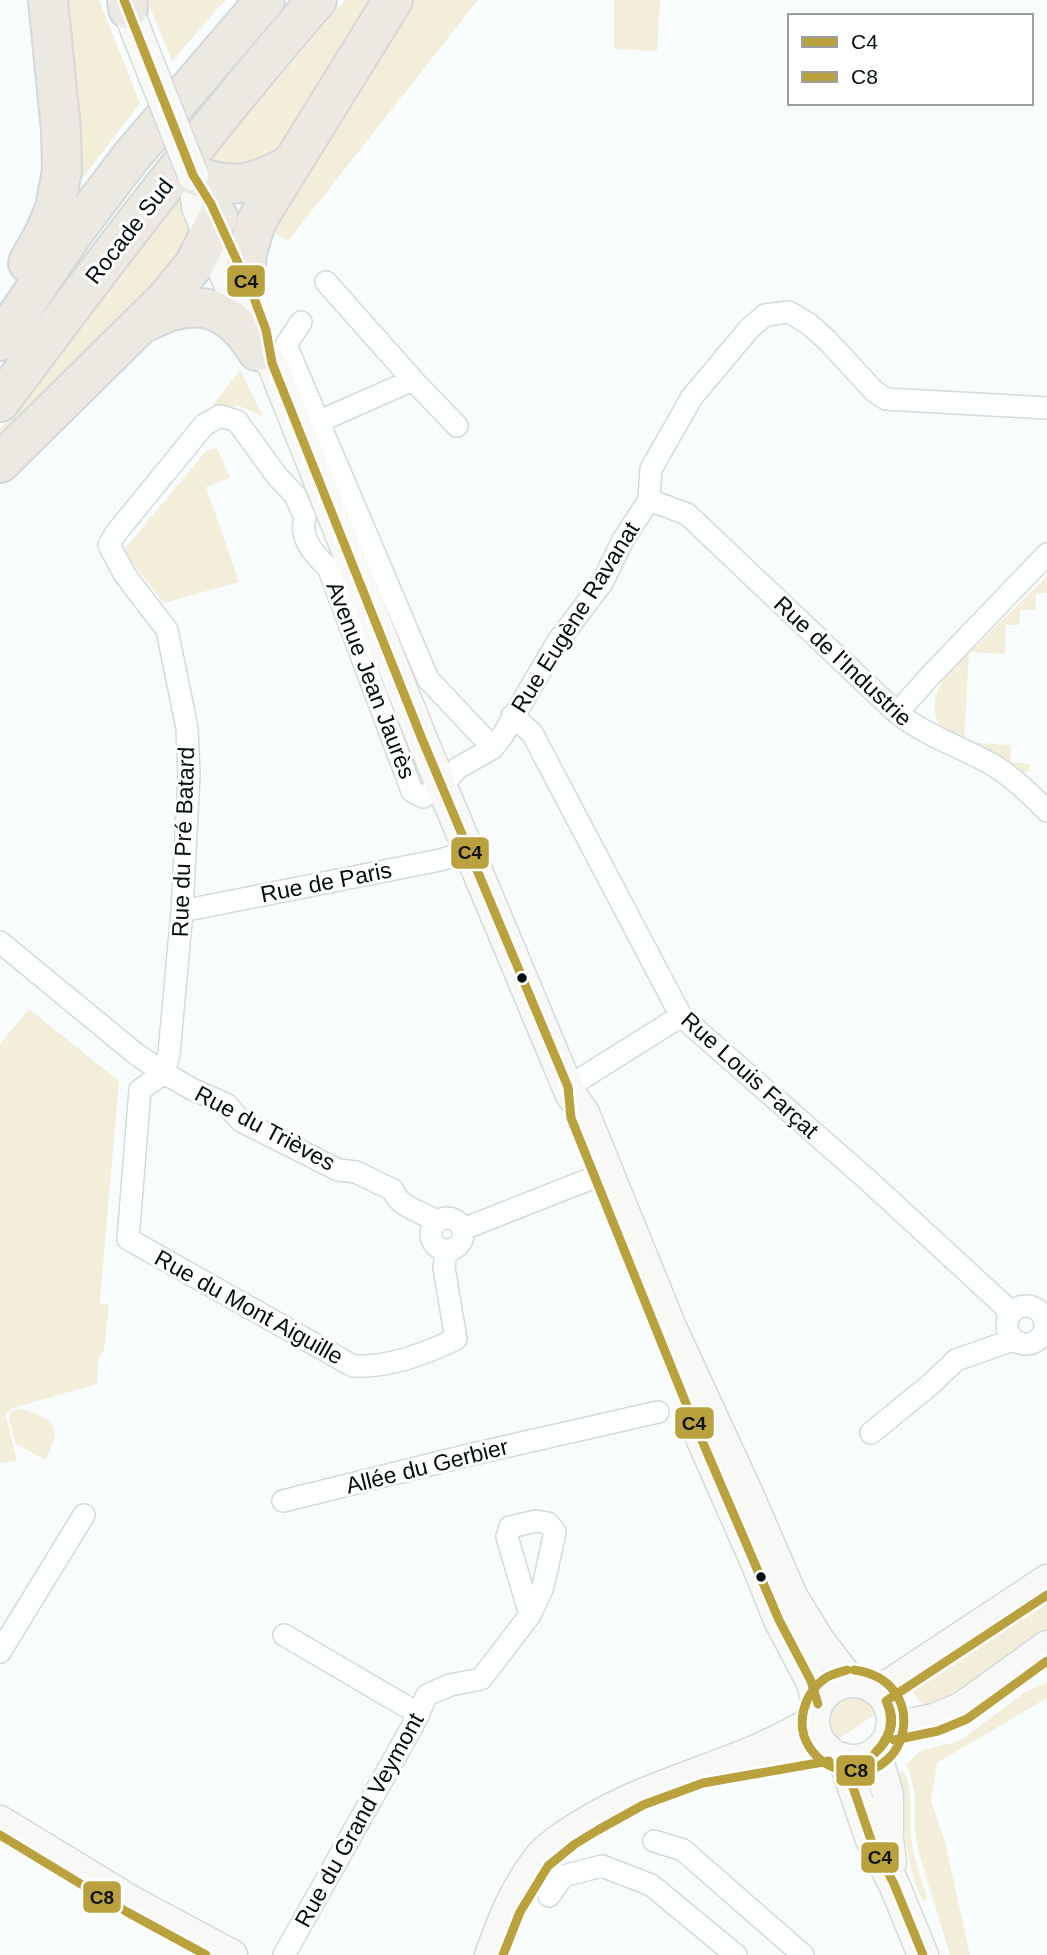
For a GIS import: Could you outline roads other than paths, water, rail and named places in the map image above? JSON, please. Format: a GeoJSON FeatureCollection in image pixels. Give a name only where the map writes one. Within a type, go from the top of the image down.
{"type":"FeatureCollection","features":[{"type":"Feature","properties":{"kind":"highway"},"geometry":{"type":"LineString","coordinates":[[0,311],[45,232],[60,186],[63,161],[61,130],[48,0]]}},
{"type":"Feature","properties":{"kind":"highway"},"geometry":{"type":"LineString","coordinates":[[130,158],[244,0]]}},
{"type":"Feature","properties":{"kind":"highway","name":"Rocade Sud"},"geometry":{"type":"LineString","coordinates":[[0,341],[74,232],[130,158],[265,0]]}},
{"type":"Feature","properties":{"kind":"highway","name":"Rocade Sud"},"geometry":{"type":"LineString","coordinates":[[0,402],[184,160],[317,0]]}},
{"type":"Feature","properties":{"kind":"highway"},"geometry":{"type":"LineString","coordinates":[[264,357],[237,324],[231,292],[257,220],[393,0]]}},
{"type":"Feature","properties":{"kind":"highway"},"geometry":{"type":"LineString","coordinates":[[193,175],[223,184],[244,183],[265,178],[292,164]]}},
{"type":"Feature","properties":{"kind":"highway"},"geometry":{"type":"LineString","coordinates":[[0,463],[165,300],[194,265],[214,227]]}},
{"type":"Feature","properties":{"kind":"highway"},"geometry":{"type":"LineString","coordinates":[[141,325],[176,308],[231,292]]}},
{"type":"Feature","properties":{"kind":"main road"},"geometry":{"type":"LineString","coordinates":[[126,3],[193,175],[209,194],[214,227],[231,292]]}},
{"type":"Feature","properties":{"kind":"main road","name":"Avenue Jean Jaurès"},"geometry":{"type":"LineString","coordinates":[[264,357],[569,1090],[584,1113],[602,1174],[685,1401],[779,1620],[811,1681],[816,1712]]}},
{"type":"Feature","properties":{"kind":"main road","name":"Avenue Jean Jaurès"},"geometry":{"type":"LineString","coordinates":[[602,1174],[743,1482],[792,1596],[819,1640],[865,1686]]}},
{"type":"Feature","properties":{"kind":"main road"},"geometry":{"type":"LineString","coordinates":[[489,1955],[509,1906],[539,1858],[568,1834],[638,1794],[778,1741],[816,1712],[831,1688],[865,1686],[1047,1580]]}},
{"type":"Feature","properties":{"kind":"main road"},"geometry":{"type":"LineString","coordinates":[[701,1771],[835,1754],[860,1759],[884,1740],[961,1708],[1047,1646]]}},
{"type":"Feature","properties":{"kind":"main road"},"geometry":{"type":"LineString","coordinates":[[865,1686],[890,1708],[884,1740],[888,1838],[894,1884]]}},
{"type":"Feature","properties":{"kind":"main road"},"geometry":{"type":"LineString","coordinates":[[816,1712],[817,1736],[835,1754],[923,1955]]}},
{"type":"Feature","properties":{"kind":"main road"},"geometry":{"type":"LineString","coordinates":[[0,1821],[133,1902],[232,1955]]}},
{"type":"Feature","properties":{"kind":"street"},"geometry":{"type":"LineString","coordinates":[[326,282],[457,426]]}},
{"type":"Feature","properties":{"kind":"street","name":"Rue Eugène Ravanat"},"geometry":{"type":"LineString","coordinates":[[442,786],[458,768],[493,748],[503,735],[558,641],[602,583],[649,499],[651,469],[692,397],[749,329],[765,315],[789,312],[808,324],[828,341],[874,391],[886,399],[1047,408]]}},
{"type":"Feature","properties":{"kind":"street"},"geometry":{"type":"LineString","coordinates":[[301,322],[286,345],[428,679],[493,748]]}},
{"type":"Feature","properties":{"kind":"street"},"geometry":{"type":"LineString","coordinates":[[320,421],[413,380]]}},
{"type":"Feature","properties":{"kind":"street","name":"Avenue Jean Jaurès"},"geometry":{"type":"LineString","coordinates":[[109,545],[204,425],[220,416],[237,421],[277,476],[295,495],[305,518],[302,528],[313,553],[328,567],[412,791],[423,797],[442,786]]}},
{"type":"Feature","properties":{"kind":"street","name":"Rue de l'Industrie"},"geometry":{"type":"LineString","coordinates":[[649,499],[687,514],[897,713],[918,729],[992,765],[1020,785],[1047,811]]}},
{"type":"Feature","properties":{"kind":"street","name":"Rue du Pré Batard"},"geometry":{"type":"LineString","coordinates":[[109,545],[125,575],[167,630],[185,716],[189,775],[182,911],[169,1054],[164,1073]]}},
{"type":"Feature","properties":{"kind":"street"},"geometry":{"type":"LineString","coordinates":[[897,713],[1047,554]]}},
{"type":"Feature","properties":{"kind":"street","name":"Rue Louis Farçat"},"geometry":{"type":"LineString","coordinates":[[512,716],[532,733],[681,1016],[870,1182],[1011,1312]]}},
{"type":"Feature","properties":{"kind":"street","name":"Rue de Paris"},"geometry":{"type":"LineString","coordinates":[[182,911],[440,860],[469,851]]}},
{"type":"Feature","properties":{"kind":"street","name":"Rue du Trièves"},"geometry":{"type":"LineString","coordinates":[[0,943],[136,1054],[192,1090],[226,1104],[241,1121],[338,1170],[356,1172],[393,1190],[394,1196],[407,1207],[436,1221],[441,1218],[457,1220],[463,1229]]}},
{"type":"Feature","properties":{"kind":"street"},"geometry":{"type":"LineString","coordinates":[[569,1090],[681,1016]]}},
{"type":"Feature","properties":{"kind":"street","name":"Rue du Mont Aiguille"},"geometry":{"type":"LineString","coordinates":[[164,1073],[140,1090],[128,1239],[353,1366],[369,1367],[430,1352],[456,1339],[444,1268],[446,1250]]}},
{"type":"Feature","properties":{"kind":"street"},"geometry":{"type":"LineString","coordinates":[[436,1221],[431,1229],[431,1238],[437,1247],[451,1250],[460,1244],[463,1229],[602,1174]]}},
{"type":"Feature","properties":{"kind":"street"},"geometry":{"type":"LineString","coordinates":[[1041,1299],[1046,1327],[1041,1338],[1024,1345],[1013,1340],[1006,1329],[1011,1312],[1041,1299]]}},
{"type":"Feature","properties":{"kind":"street"},"geometry":{"type":"LineString","coordinates":[[871,1433],[956,1360],[1013,1340]]}},
{"type":"Feature","properties":{"kind":"street","name":"Allée du Gerbier"},"geometry":{"type":"LineString","coordinates":[[283,1501],[658,1412]]}},
{"type":"Feature","properties":{"kind":"street"},"geometry":{"type":"LineString","coordinates":[[0,1651],[83,1515]]}},
{"type":"Feature","properties":{"kind":"street","name":"Rue du Grand Veymont"},"geometry":{"type":"LineString","coordinates":[[284,1955],[419,1714],[427,1695],[450,1685],[481,1679],[530,1615]]}},
{"type":"Feature","properties":{"kind":"street"},"geometry":{"type":"LineString","coordinates":[[284,1635],[419,1714]]}},
{"type":"Feature","properties":{"kind":"street"},"geometry":{"type":"LineString","coordinates":[[654,1841],[683,1850],[803,1955]]}},
{"type":"Feature","properties":{"kind":"street"},"geometry":{"type":"LineString","coordinates":[[549,1896],[563,1876],[603,1866],[651,1885],[736,1955]]}}]}
